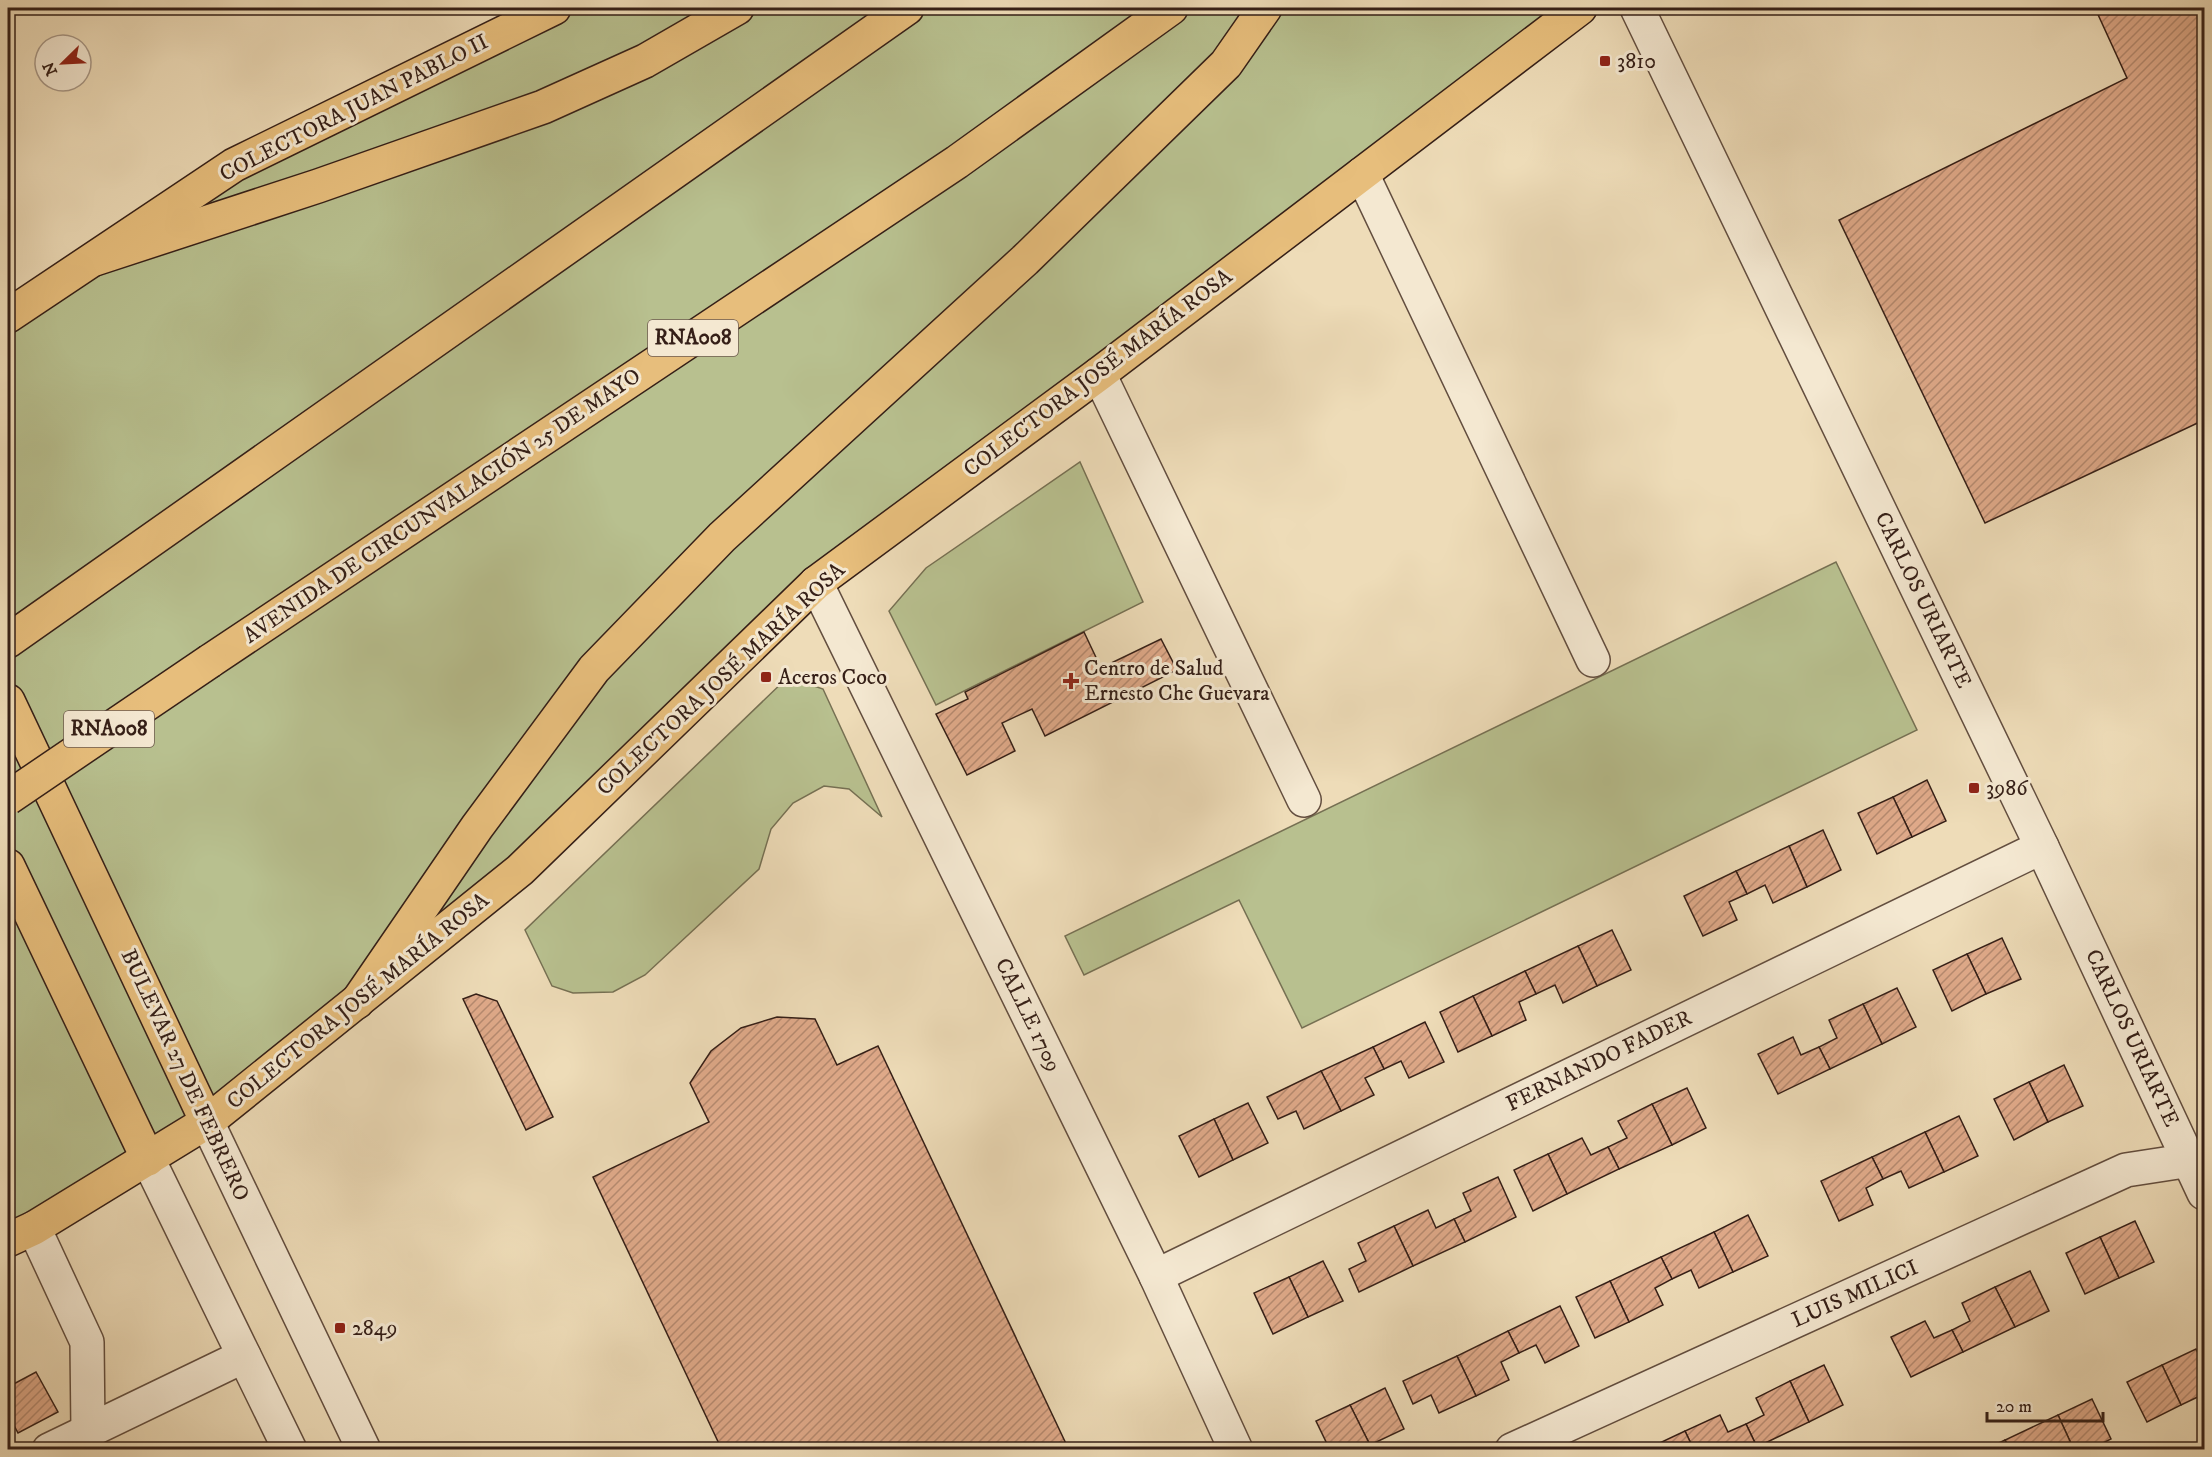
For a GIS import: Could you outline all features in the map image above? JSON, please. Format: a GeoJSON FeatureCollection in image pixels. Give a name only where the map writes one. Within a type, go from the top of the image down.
{"type":"FeatureCollection","features":[{"type":"Feature","properties":{"kind":"main road","name":"COLECTORA JUAN PABLO II"},"geometry":{"type":"LineString","coordinates":[[8,316],[234,165],[554,8]]}},
{"type":"Feature","properties":{"kind":"main road"},"geometry":{"type":"LineString","coordinates":[[95,259],[318,186],[543,107],[645,62],[737,8]]}},
{"type":"Feature","properties":{"kind":"main road"},"geometry":{"type":"LineString","coordinates":[[8,641],[907,8]]}},
{"type":"Feature","properties":{"kind":"main road","name":"AVENIDA DE CIRCUNVALACIÓN 25 DE MAYO"},"geometry":{"type":"LineString","coordinates":[[8,798],[957,162],[1171,8]]}},
{"type":"Feature","properties":{"kind":"main road"},"geometry":{"type":"LineString","coordinates":[[357,1002],[477,827],[594,669],[722,537],[1025,260],[1226,64],[1265,8]]}},
{"type":"Feature","properties":{"kind":"main road","name":"COLECTORA JOSÉ MARÍA ROSA"},"geometry":{"type":"LineString","coordinates":[[21,1234],[207,1122],[520,870],[816,583],[1099,374],[1580,8]]}},
{"type":"Feature","properties":{"kind":"main road","name":"BULEVAR 27 DE FEBRERO"},"geometry":{"type":"LineString","coordinates":[[8,700],[207,1122]]}},
{"type":"Feature","properties":{"kind":"main road"},"geometry":{"type":"LineString","coordinates":[[8,866],[148,1159]]}},
{"type":"Feature","properties":{"kind":"street","name":"CARLOS URIARTE"},"geometry":{"type":"LineString","coordinates":[[1637,8],[2042,847],[2197,1160],[2205,1193]]}},
{"type":"Feature","properties":{"kind":"street"},"geometry":{"type":"LineString","coordinates":[[1362,174],[1593,660]]}},
{"type":"Feature","properties":{"kind":"street"},"geometry":{"type":"LineString","coordinates":[[1099,374],[1304,800]]}},
{"type":"Feature","properties":{"kind":"street","name":"CALLE 1709"},"geometry":{"type":"LineString","coordinates":[[816,583],[1156,1276],[1236,1449]]}},
{"type":"Feature","properties":{"kind":"street","name":"FERNANDO FADER"},"geometry":{"type":"LineString","coordinates":[[1156,1276],[2042,847]]}},
{"type":"Feature","properties":{"kind":"street","name":"BULEVAR 27 DE FEBRERO"},"geometry":{"type":"LineString","coordinates":[[207,1122],[364,1449]]}},
{"type":"Feature","properties":{"kind":"street"},"geometry":{"type":"LineString","coordinates":[[148,1159],[290,1449]]}},
{"type":"Feature","properties":{"kind":"street","name":"LUIS MILICI"},"geometry":{"type":"LineString","coordinates":[[1512,1449],[2126,1170],[2197,1160]]}},
{"type":"Feature","properties":{"kind":"street"},"geometry":{"type":"LineString","coordinates":[[21,1234],[87,1342],[88,1431]]}},
{"type":"Feature","properties":{"kind":"street"},"geometry":{"type":"LineString","coordinates":[[48,1449],[244,1356]]}},
{"type":"Feature","properties":{"kind":"green space"},"geometry":{"type":"Polygon","coordinates":[[[554,8],[1580,8],[816,583],[357,1002],[8,1240],[8,316],[95,259],[554,8]]]}},
{"type":"Feature","properties":{"kind":"green space"},"geometry":{"type":"Polygon","coordinates":[[[1080,462],[1143,602],[936,705],[889,611],[926,568],[1080,462]]]}},
{"type":"Feature","properties":{"kind":"green space"},"geometry":{"type":"Polygon","coordinates":[[[1836,562],[1917,730],[1302,1028],[1239,900],[1084,975],[1065,936],[1836,562]]]}},
{"type":"Feature","properties":{"kind":"green space"},"geometry":{"type":"Polygon","coordinates":[[[788,677],[823,689],[882,817],[849,789],[824,786],[793,803],[771,829],[759,869],[645,975],[613,992],[573,993],[552,986],[525,930],[788,677]]]}},
{"type":"Feature","properties":{"kind":"building"},"geometry":{"type":"Polygon","coordinates":[[[2095,8],[2204,8],[2204,420],[1985,523],[1839,220],[2127,78],[2095,8]]]}},
{"type":"Feature","properties":{"kind":"building","name":"Centro de Salud Ernesto Che Guevara"},"geometry":{"type":"Polygon","coordinates":[[[1084,632],[1101,668],[1161,639],[1177,670],[1045,736],[1032,709],[1002,723],[1015,751],[967,775],[936,714],[968,699],[965,692],[1084,632]]]}},
{"type":"Feature","properties":{"kind":"building"},"geometry":{"type":"Polygon","coordinates":[[[1927,780],[1946,821],[1912,837],[1893,797],[1927,780]]]}},
{"type":"Feature","properties":{"kind":"building"},"geometry":{"type":"Polygon","coordinates":[[[1893,797],[1912,837],[1877,854],[1858,813],[1893,797]]]}},
{"type":"Feature","properties":{"kind":"building"},"geometry":{"type":"Polygon","coordinates":[[[1823,830],[1841,870],[1807,887],[1789,846],[1823,830]]]}},
{"type":"Feature","properties":{"kind":"building"},"geometry":{"type":"Polygon","coordinates":[[[1789,846],[1807,887],[1773,903],[1765,885],[1747,894],[1736,871],[1789,846]]]}},
{"type":"Feature","properties":{"kind":"building"},"geometry":{"type":"Polygon","coordinates":[[[1736,871],[1747,894],[1729,902],[1737,920],[1703,936],[1684,896],[1736,871]]]}},
{"type":"Feature","properties":{"kind":"building"},"geometry":{"type":"Polygon","coordinates":[[[1612,930],[1631,970],[1597,986],[1578,946],[1612,930]]]}},
{"type":"Feature","properties":{"kind":"building"},"geometry":{"type":"Polygon","coordinates":[[[2002,938],[2021,979],[1986,994],[1967,954],[2002,938]]]}},
{"type":"Feature","properties":{"kind":"building"},"geometry":{"type":"Polygon","coordinates":[[[1578,946],[1597,986],[1563,1003],[1555,985],[1536,994],[1525,971],[1578,946]]]}},
{"type":"Feature","properties":{"kind":"building"},"geometry":{"type":"Polygon","coordinates":[[[1967,954],[1986,994],[1952,1011],[1933,970],[1967,954]]]}},
{"type":"Feature","properties":{"kind":"building"},"geometry":{"type":"Polygon","coordinates":[[[1525,971],[1536,994],[1519,1002],[1526,1020],[1492,1036],[1473,996],[1525,971]]]}},
{"type":"Feature","properties":{"kind":"building"},"geometry":{"type":"Polygon","coordinates":[[[1897,988],[1916,1027],[1882,1044],[1863,1004],[1897,988]]]}},
{"type":"Feature","properties":{"kind":"building"},"geometry":{"type":"Polygon","coordinates":[[[476,994],[497,1001],[553,1117],[526,1130],[463,999],[476,994]]]}},
{"type":"Feature","properties":{"kind":"building"},"geometry":{"type":"Polygon","coordinates":[[[1473,996],[1492,1036],[1458,1052],[1440,1012],[1473,996]]]}},
{"type":"Feature","properties":{"kind":"building"},"geometry":{"type":"Polygon","coordinates":[[[1863,1004],[1882,1044],[1830,1069],[1819,1047],[1837,1038],[1829,1020],[1863,1004]]]}},
{"type":"Feature","properties":{"kind":"building"},"geometry":{"type":"Polygon","coordinates":[[[777,1017],[815,1019],[837,1065],[878,1046],[1069,1450],[722,1450],[593,1177],[709,1122],[690,1083],[711,1051],[741,1028],[777,1017]]]}},
{"type":"Feature","properties":{"kind":"building"},"geometry":{"type":"Polygon","coordinates":[[[1425,1022],[1444,1062],[1409,1078],[1401,1061],[1384,1069],[1373,1047],[1425,1022]]]}},
{"type":"Feature","properties":{"kind":"building"},"geometry":{"type":"Polygon","coordinates":[[[1793,1037],[1801,1055],[1819,1047],[1830,1069],[1778,1094],[1758,1054],[1793,1037]]]}},
{"type":"Feature","properties":{"kind":"building"},"geometry":{"type":"Polygon","coordinates":[[[1373,1047],[1384,1069],[1365,1078],[1374,1095],[1341,1111],[1321,1071],[1373,1047]]]}},
{"type":"Feature","properties":{"kind":"building"},"geometry":{"type":"Polygon","coordinates":[[[2064,1065],[2083,1106],[2048,1122],[2029,1082],[2064,1065]]]}},
{"type":"Feature","properties":{"kind":"building"},"geometry":{"type":"Polygon","coordinates":[[[1321,1071],[1341,1111],[1304,1129],[1296,1111],[1278,1119],[1267,1097],[1321,1071]]]}},
{"type":"Feature","properties":{"kind":"building"},"geometry":{"type":"Polygon","coordinates":[[[2029,1082],[2048,1122],[2014,1140],[1994,1099],[2029,1082]]]}},
{"type":"Feature","properties":{"kind":"building"},"geometry":{"type":"Polygon","coordinates":[[[1687,1088],[1706,1128],[1672,1145],[1652,1104],[1687,1088]]]}},
{"type":"Feature","properties":{"kind":"building"},"geometry":{"type":"Polygon","coordinates":[[[1248,1103],[1268,1143],[1233,1160],[1214,1119],[1248,1103]]]}},
{"type":"Feature","properties":{"kind":"building"},"geometry":{"type":"Polygon","coordinates":[[[1652,1104],[1672,1145],[1619,1169],[1608,1147],[1627,1138],[1618,1121],[1652,1104]]]}},
{"type":"Feature","properties":{"kind":"building"},"geometry":{"type":"Polygon","coordinates":[[[1959,1116],[1978,1156],[1944,1172],[1925,1132],[1959,1116]]]}},
{"type":"Feature","properties":{"kind":"building"},"geometry":{"type":"Polygon","coordinates":[[[1214,1119],[1233,1160],[1199,1177],[1179,1136],[1214,1119]]]}},
{"type":"Feature","properties":{"kind":"building"},"geometry":{"type":"Polygon","coordinates":[[[1925,1132],[1944,1172],[1909,1188],[1901,1171],[1883,1179],[1872,1157],[1925,1132]]]}},
{"type":"Feature","properties":{"kind":"building"},"geometry":{"type":"Polygon","coordinates":[[[1582,1138],[1591,1155],[1608,1147],[1619,1169],[1567,1194],[1548,1154],[1582,1138]]]}},
{"type":"Feature","properties":{"kind":"building"},"geometry":{"type":"Polygon","coordinates":[[[1548,1154],[1567,1194],[1533,1211],[1514,1170],[1548,1154]]]}},
{"type":"Feature","properties":{"kind":"building"},"geometry":{"type":"Polygon","coordinates":[[[1872,1157],[1883,1179],[1866,1188],[1873,1205],[1839,1221],[1821,1181],[1872,1157]]]}},
{"type":"Feature","properties":{"kind":"building"},"geometry":{"type":"Polygon","coordinates":[[[1498,1177],[1516,1217],[1465,1242],[1454,1219],[1471,1211],[1463,1193],[1498,1177]]]}},
{"type":"Feature","properties":{"kind":"building"},"geometry":{"type":"Polygon","coordinates":[[[1428,1210],[1436,1228],[1454,1219],[1465,1242],[1413,1266],[1394,1226],[1428,1210]]]}},
{"type":"Feature","properties":{"kind":"building"},"geometry":{"type":"Polygon","coordinates":[[[1748,1215],[1768,1256],[1733,1272],[1714,1232],[1748,1215]]]}},
{"type":"Feature","properties":{"kind":"building"},"geometry":{"type":"Polygon","coordinates":[[[2135,1221],[2154,1262],[2119,1278],[2100,1237],[2135,1221]]]}},
{"type":"Feature","properties":{"kind":"building"},"geometry":{"type":"Polygon","coordinates":[[[1394,1226],[1413,1266],[1359,1292],[1349,1269],[1366,1261],[1358,1243],[1394,1226]]]}},
{"type":"Feature","properties":{"kind":"building"},"geometry":{"type":"Polygon","coordinates":[[[1714,1232],[1733,1272],[1699,1288],[1691,1270],[1672,1279],[1661,1257],[1714,1232]]]}},
{"type":"Feature","properties":{"kind":"building"},"geometry":{"type":"Polygon","coordinates":[[[2100,1237],[2119,1278],[2085,1294],[2066,1253],[2100,1237]]]}},
{"type":"Feature","properties":{"kind":"building"},"geometry":{"type":"Polygon","coordinates":[[[1661,1257],[1672,1279],[1655,1288],[1663,1305],[1629,1322],[1610,1281],[1661,1257]]]}},
{"type":"Feature","properties":{"kind":"building"},"geometry":{"type":"Polygon","coordinates":[[[1323,1261],[1343,1301],[1308,1317],[1289,1277],[1323,1261]]]}},
{"type":"Feature","properties":{"kind":"building"},"geometry":{"type":"Polygon","coordinates":[[[2030,1271],[2049,1311],[2015,1327],[1995,1287],[2030,1271]]]}},
{"type":"Feature","properties":{"kind":"building"},"geometry":{"type":"Polygon","coordinates":[[[1289,1277],[1308,1317],[1273,1334],[1254,1293],[1289,1277]]]}},
{"type":"Feature","properties":{"kind":"building"},"geometry":{"type":"Polygon","coordinates":[[[1610,1281],[1629,1322],[1595,1338],[1576,1297],[1610,1281]]]}},
{"type":"Feature","properties":{"kind":"building"},"geometry":{"type":"Polygon","coordinates":[[[1995,1287],[2015,1327],[1963,1352],[1952,1330],[1970,1321],[1962,1303],[1995,1287]]]}},
{"type":"Feature","properties":{"kind":"building"},"geometry":{"type":"Polygon","coordinates":[[[1560,1306],[1579,1346],[1545,1363],[1536,1345],[1519,1353],[1508,1331],[1560,1306]]]}},
{"type":"Feature","properties":{"kind":"building"},"geometry":{"type":"Polygon","coordinates":[[[1925,1321],[1934,1338],[1952,1330],[1963,1352],[1911,1377],[1891,1337],[1925,1321]]]}},
{"type":"Feature","properties":{"kind":"building"},"geometry":{"type":"Polygon","coordinates":[[[1508,1331],[1519,1353],[1501,1362],[1509,1380],[1476,1396],[1457,1356],[1508,1331]]]}},
{"type":"Feature","properties":{"kind":"building"},"geometry":{"type":"Polygon","coordinates":[[[2196,1349],[2204,1366],[2204,1394],[2181,1405],[2162,1365],[2196,1349]]]}},
{"type":"Feature","properties":{"kind":"building"},"geometry":{"type":"Polygon","coordinates":[[[1457,1356],[1476,1396],[1439,1413],[1431,1395],[1413,1404],[1403,1381],[1457,1356]]]}},
{"type":"Feature","properties":{"kind":"building"},"geometry":{"type":"Polygon","coordinates":[[[1824,1365],[1843,1405],[1809,1422],[1790,1381],[1824,1365]]]}},
{"type":"Feature","properties":{"kind":"building"},"geometry":{"type":"Polygon","coordinates":[[[2162,1365],[2181,1405],[2147,1422],[2127,1382],[2162,1365]]]}},
{"type":"Feature","properties":{"kind":"building"},"geometry":{"type":"Polygon","coordinates":[[[36,1372],[58,1412],[18,1433],[8,1414],[8,1387],[36,1372]]]}},
{"type":"Feature","properties":{"kind":"building"},"geometry":{"type":"Polygon","coordinates":[[[1790,1381],[1809,1422],[1757,1447],[1746,1424],[1764,1415],[1756,1398],[1790,1381]]]}},
{"type":"Feature","properties":{"kind":"building"},"geometry":{"type":"Polygon","coordinates":[[[1385,1388],[1404,1429],[1370,1445],[1350,1405],[1385,1388]]]}},
{"type":"Feature","properties":{"kind":"building"},"geometry":{"type":"Polygon","coordinates":[[[2092,1399],[2111,1439],[2089,1450],[2074,1450],[2058,1415],[2092,1399]]]}},
{"type":"Feature","properties":{"kind":"building"},"geometry":{"type":"Polygon","coordinates":[[[1350,1405],[1370,1445],[1361,1450],[1330,1450],[1316,1421],[1350,1405]]]}},
{"type":"Feature","properties":{"kind":"building"},"geometry":{"type":"Polygon","coordinates":[[[1720,1415],[1728,1432],[1746,1424],[1757,1447],[1751,1450],[1694,1450],[1685,1431],[1720,1415]]]}},
{"type":"Feature","properties":{"kind":"building"},"geometry":{"type":"Polygon","coordinates":[[[2058,1415],[2074,1450],[2010,1450],[2005,1440],[2058,1415]]]}},
{"type":"Feature","properties":{"kind":"building"},"geometry":{"type":"Polygon","coordinates":[[[1685,1431],[1694,1450],[1653,1450],[1651,1447],[1685,1431]]]}},
{"type":"Feature","properties":{"kind":"building"},"geometry":{"type":"Polygon","coordinates":[[[2005,1440],[2010,1450],[1984,1450],[2005,1440]]]}},
{"type":"Feature","properties":{"kind":"place","name":"3810"},"geometry":{"type":"Point","coordinates":[1605,61]}},
{"type":"Feature","properties":{"kind":"place","name":"Aceros Coco"},"geometry":{"type":"Point","coordinates":[766,677]}},
{"type":"Feature","properties":{"kind":"place","name":"Centro de Salud Ernesto Che Guevara"},"geometry":{"type":"Point","coordinates":[1071,681]}},
{"type":"Feature","properties":{"kind":"place","name":"3986"},"geometry":{"type":"Point","coordinates":[1974,788]}},
{"type":"Feature","properties":{"kind":"place","name":"2849"},"geometry":{"type":"Point","coordinates":[340,1328]}}]}
